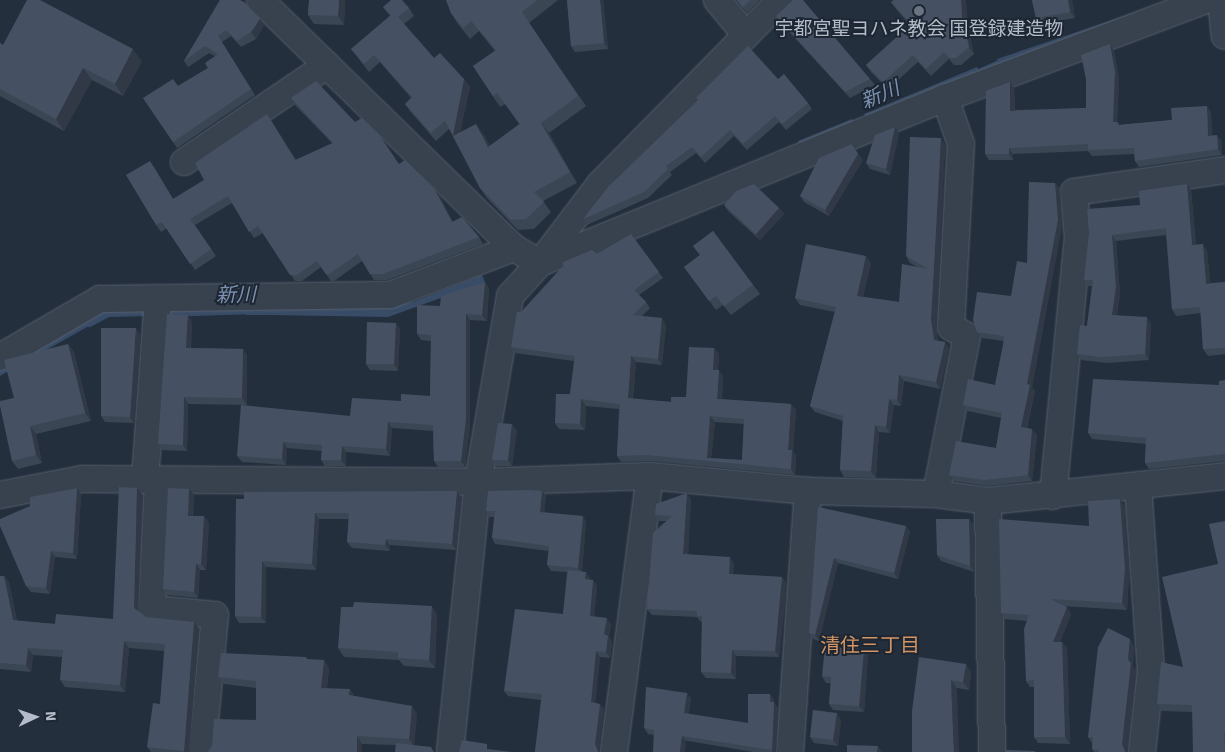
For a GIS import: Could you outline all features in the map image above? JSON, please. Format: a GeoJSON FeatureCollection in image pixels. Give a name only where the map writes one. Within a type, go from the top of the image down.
{"type":"FeatureCollection","features":[{"type":"Feature","properties":{"kind":"street"},"geometry":{"type":"LineString","coordinates":[[260,0],[514,248],[540,263]]}},
{"type":"Feature","properties":{"kind":"street"},"geometry":{"type":"LineString","coordinates":[[717,0],[745,34]]}},
{"type":"Feature","properties":{"kind":"street"},"geometry":{"type":"LineString","coordinates":[[450,752],[478,482],[510,296],[540,263],[600,184],[745,34],[781,0]]}},
{"type":"Feature","properties":{"kind":"street"},"geometry":{"type":"LineString","coordinates":[[540,263],[945,98],[1206,0]]}},
{"type":"Feature","properties":{"kind":"street"},"geometry":{"type":"LineString","coordinates":[[1221,0],[1225,36]]}},
{"type":"Feature","properties":{"kind":"street"},"geometry":{"type":"LineString","coordinates":[[184,162],[327,65]]}},
{"type":"Feature","properties":{"kind":"street"},"geometry":{"type":"LineString","coordinates":[[936,494],[967,336],[951,327],[961,144],[945,98]]}},
{"type":"Feature","properties":{"kind":"street"},"geometry":{"type":"LineString","coordinates":[[1052,496],[1078,238],[1074,192],[1225,170]]}},
{"type":"Feature","properties":{"kind":"street"},"geometry":{"type":"LineString","coordinates":[[0,356],[100,299],[157,308],[390,295],[514,248]]}},
{"type":"Feature","properties":{"kind":"street"},"geometry":{"type":"LineString","coordinates":[[157,308],[151,480],[152,610],[215,615],[202,752]]}},
{"type":"Feature","properties":{"kind":"street"},"geometry":{"type":"LineString","coordinates":[[614,752],[650,476]]}},
{"type":"Feature","properties":{"kind":"street"},"geometry":{"type":"LineString","coordinates":[[0,496],[82,479],[478,482],[650,476],[808,491],[936,494],[988,501],[1052,496],[1225,476]]}},
{"type":"Feature","properties":{"kind":"street"},"geometry":{"type":"LineString","coordinates":[[1138,486],[1151,670],[1142,752]]}},
{"type":"Feature","properties":{"kind":"street"},"geometry":{"type":"LineString","coordinates":[[790,752],[808,491]]}},
{"type":"Feature","properties":{"kind":"street"},"geometry":{"type":"LineString","coordinates":[[988,501],[992,752]]}},
{"type":"Feature","properties":{"kind":"water"},"geometry":{"type":"Polygon","coordinates":[[[1148,8],[999,67],[997,59],[1148,8]]]}},
{"type":"Feature","properties":{"kind":"water"},"geometry":{"type":"Polygon","coordinates":[[[977,67],[981,73],[868,120],[864,114],[977,67]]]}},
{"type":"Feature","properties":{"kind":"water"},"geometry":{"type":"Polygon","coordinates":[[[852,119],[856,126],[801,148],[798,141],[852,119]]]}},
{"type":"Feature","properties":{"kind":"water"},"geometry":{"type":"Polygon","coordinates":[[[482,275],[485,282],[388,317],[271,315],[271,307],[389,307],[413,302],[482,275]]]}},
{"type":"Feature","properties":{"kind":"water"},"geometry":{"type":"Polygon","coordinates":[[[254,306],[255,314],[164,317],[164,308],[254,306]]]}},
{"type":"Feature","properties":{"kind":"water"},"geometry":{"type":"Polygon","coordinates":[[[97,313],[96,322],[0,376],[0,367],[97,313]]]}},
{"type":"Feature","properties":{"kind":"building"},"geometry":{"type":"Polygon","coordinates":[[[27,0],[40,0],[133,49],[115,84],[83,68],[56,119],[0,89],[0,43],[3,45],[27,0]]]}},
{"type":"Feature","properties":{"kind":"building"},"geometry":{"type":"Polygon","coordinates":[[[220,0],[240,0],[260,19],[251,32],[237,41],[226,30],[218,36],[251,89],[173,142],[143,98],[173,79],[178,86],[208,68],[205,63],[218,54],[205,46],[184,61],[220,0]]]}},
{"type":"Feature","properties":{"kind":"building"},"geometry":{"type":"Polygon","coordinates":[[[309,0],[339,0],[338,16],[308,15],[309,0]]]}},
{"type":"Feature","properties":{"kind":"building"},"geometry":{"type":"Polygon","coordinates":[[[391,0],[402,0],[409,8],[398,17],[434,58],[440,53],[464,79],[453,135],[445,121],[431,133],[405,104],[412,97],[374,55],[364,64],[351,49],[391,15],[383,7],[391,0]]]}},
{"type":"Feature","properties":{"kind":"building"},"geometry":{"type":"Polygon","coordinates":[[[446,0],[537,0],[522,12],[578,96],[541,123],[570,172],[534,192],[544,202],[526,219],[511,220],[480,188],[453,136],[476,124],[488,147],[520,124],[497,93],[493,96],[473,66],[496,50],[471,21],[463,28],[451,13],[446,0]]]}},
{"type":"Feature","properties":{"kind":"building"},"geometry":{"type":"Polygon","coordinates":[[[567,0],[600,0],[604,43],[571,46],[567,0]]]}},
{"type":"Feature","properties":{"kind":"building"},"geometry":{"type":"Polygon","coordinates":[[[737,0],[750,0],[743,7],[737,0]]]}},
{"type":"Feature","properties":{"kind":"building"},"geometry":{"type":"Polygon","coordinates":[[[793,0],[803,0],[870,79],[845,92],[776,16],[793,0]]]}},
{"type":"Feature","properties":{"kind":"building"},"geometry":{"type":"Polygon","coordinates":[[[894,0],[961,0],[962,17],[969,47],[956,58],[949,58],[944,52],[926,69],[913,55],[883,82],[866,65],[911,24],[891,2],[894,0]]]}},
{"type":"Feature","properties":{"kind":"building"},"geometry":{"type":"Polygon","coordinates":[[[1032,0],[1068,0],[1070,12],[1036,18],[1032,0]]]}},
{"type":"Feature","properties":{"kind":"building"},"geometry":{"type":"Polygon","coordinates":[[[1110,44],[1115,72],[1113,122],[1118,122],[1118,125],[1172,120],[1171,108],[1207,106],[1208,136],[1217,135],[1218,149],[1135,161],[1134,148],[1088,150],[1088,144],[1009,148],[1009,154],[985,154],[986,91],[1010,82],[1010,111],[1086,108],[1086,79],[1081,55],[1110,44]]]}},
{"type":"Feature","properties":{"kind":"building"},"geometry":{"type":"Polygon","coordinates":[[[748,46],[778,79],[784,74],[808,103],[782,124],[775,116],[743,144],[730,130],[701,157],[692,147],[666,166],[668,169],[644,192],[583,219],[608,187],[698,100],[696,98],[748,46]]]}},
{"type":"Feature","properties":{"kind":"building"},"geometry":{"type":"Polygon","coordinates":[[[316,81],[355,122],[362,118],[380,136],[399,164],[405,160],[435,190],[452,222],[462,217],[479,237],[383,274],[370,274],[358,254],[329,274],[326,274],[317,261],[297,275],[290,275],[258,226],[249,232],[228,196],[190,219],[211,249],[190,264],[162,222],[156,225],[126,175],[150,161],[173,199],[204,180],[195,163],[267,114],[295,160],[333,143],[291,98],[316,81]]]}},
{"type":"Feature","properties":{"kind":"building"},"geometry":{"type":"Polygon","coordinates":[[[895,127],[886,169],[866,163],[875,135],[895,127]]]}},
{"type":"Feature","properties":{"kind":"building"},"geometry":{"type":"Polygon","coordinates":[[[910,137],[941,138],[931,320],[934,340],[945,342],[936,382],[899,375],[897,400],[889,399],[886,427],[875,425],[871,471],[840,470],[843,416],[810,406],[836,307],[795,298],[806,244],[866,256],[857,296],[899,302],[902,264],[928,269],[906,256],[910,137]]]}},
{"type":"Feature","properties":{"kind":"building"},"geometry":{"type":"Polygon","coordinates":[[[852,144],[858,154],[825,210],[800,196],[819,158],[852,144]]]}},
{"type":"Feature","properties":{"kind":"building"},"geometry":{"type":"Polygon","coordinates":[[[1029,182],[1055,183],[1058,220],[1027,384],[1030,385],[1021,427],[1032,429],[1028,475],[984,480],[949,475],[956,441],[996,448],[1002,413],[963,405],[968,379],[995,385],[1004,336],[977,332],[973,320],[977,292],[1011,296],[1017,261],[1027,263],[1029,182]]]}},
{"type":"Feature","properties":{"kind":"building"},"geometry":{"type":"Polygon","coordinates":[[[754,184],[779,208],[756,234],[724,205],[736,191],[754,184]]]}},
{"type":"Feature","properties":{"kind":"building"},"geometry":{"type":"Polygon","coordinates":[[[1187,184],[1192,245],[1203,244],[1206,284],[1225,282],[1225,348],[1203,349],[1200,307],[1172,309],[1166,228],[1112,235],[1116,287],[1112,315],[1147,317],[1145,354],[1102,357],[1077,354],[1080,325],[1087,326],[1093,280],[1084,280],[1089,233],[1087,209],[1140,205],[1139,191],[1187,184]]]}},
{"type":"Feature","properties":{"kind":"building"},"geometry":{"type":"Polygon","coordinates":[[[713,231],[753,285],[724,306],[716,296],[709,301],[684,267],[700,255],[693,246],[713,231]]]}},
{"type":"Feature","properties":{"kind":"building"},"geometry":{"type":"Polygon","coordinates":[[[631,234],[659,272],[634,290],[646,302],[633,315],[662,318],[658,359],[631,356],[628,398],[671,402],[671,397],[686,397],[689,347],[714,348],[713,370],[719,370],[717,399],[791,404],[788,450],[792,450],[791,469],[647,455],[617,456],[620,404],[581,399],[580,424],[555,423],[556,394],[570,394],[575,356],[511,347],[517,312],[521,312],[563,266],[563,262],[592,250],[597,254],[631,234]],[[710,416],[707,458],[742,460],[744,419],[710,416]]]}},
{"type":"Feature","properties":{"kind":"building"},"geometry":{"type":"Polygon","coordinates":[[[485,282],[482,315],[466,314],[466,419],[461,461],[434,461],[433,425],[388,422],[386,449],[342,446],[341,460],[321,460],[322,445],[283,442],[282,459],[237,456],[241,405],[350,416],[352,398],[401,401],[401,394],[430,396],[431,335],[417,334],[417,305],[440,306],[441,296],[485,282]]]}},
{"type":"Feature","properties":{"kind":"building"},"geometry":{"type":"Polygon","coordinates":[[[167,314],[188,315],[186,348],[243,349],[242,398],[184,397],[183,445],[158,444],[167,314]]]}},
{"type":"Feature","properties":{"kind":"building"},"geometry":{"type":"Polygon","coordinates":[[[367,322],[396,323],[394,364],[366,364],[367,322]]]}},
{"type":"Feature","properties":{"kind":"building"},"geometry":{"type":"Polygon","coordinates":[[[101,328],[136,328],[130,417],[101,416],[101,328]]]}},
{"type":"Feature","properties":{"kind":"building"},"geometry":{"type":"Polygon","coordinates":[[[68,344],[85,413],[30,426],[36,455],[12,461],[0,406],[0,401],[14,398],[4,360],[68,344]]]}},
{"type":"Feature","properties":{"kind":"building"},"geometry":{"type":"Polygon","coordinates":[[[1093,379],[1219,385],[1219,381],[1225,380],[1225,454],[1145,463],[1146,438],[1088,433],[1093,379]]]}},
{"type":"Feature","properties":{"kind":"building"},"geometry":{"type":"Polygon","coordinates":[[[498,423],[512,424],[508,460],[492,460],[498,423]]]}},
{"type":"Feature","properties":{"kind":"building"},"geometry":{"type":"Polygon","coordinates":[[[119,487],[137,488],[134,608],[146,617],[194,622],[184,751],[147,747],[153,703],[160,704],[165,644],[124,641],[120,685],[60,680],[63,650],[28,648],[26,665],[0,663],[0,576],[4,576],[13,620],[55,624],[56,614],[113,619],[119,487]]]}},
{"type":"Feature","properties":{"kind":"building"},"geometry":{"type":"Polygon","coordinates":[[[77,488],[73,553],[51,551],[46,588],[26,586],[0,526],[0,519],[30,506],[30,497],[77,488]]]}},
{"type":"Feature","properties":{"kind":"building"},"geometry":{"type":"Polygon","coordinates":[[[168,488],[189,489],[188,516],[204,516],[201,564],[196,564],[194,592],[163,589],[168,488]]]}},
{"type":"Feature","properties":{"kind":"building"},"geometry":{"type":"Polygon","coordinates":[[[457,491],[452,544],[386,539],[385,545],[347,542],[349,513],[315,513],[312,564],[262,561],[261,617],[235,616],[236,499],[244,499],[244,492],[457,491]]]}},
{"type":"Feature","properties":{"kind":"building"},"geometry":{"type":"Polygon","coordinates":[[[488,491],[542,491],[540,512],[583,516],[578,568],[547,565],[549,546],[492,538],[495,511],[486,511],[488,491]]]}},
{"type":"Feature","properties":{"kind":"building"},"geometry":{"type":"Polygon","coordinates":[[[687,493],[683,554],[730,557],[729,574],[782,577],[775,651],[732,650],[731,673],[701,672],[702,616],[697,616],[697,611],[647,609],[653,533],[672,516],[655,515],[656,504],[687,493]]]}},
{"type":"Feature","properties":{"kind":"building"},"geometry":{"type":"Polygon","coordinates":[[[1120,499],[1125,569],[1122,603],[1050,599],[1067,607],[1053,642],[1062,642],[1065,737],[1034,737],[1034,680],[1026,681],[1024,629],[1029,615],[1001,613],[999,519],[1089,526],[1088,501],[1120,499]]]}},
{"type":"Feature","properties":{"kind":"building"},"geometry":{"type":"Polygon","coordinates":[[[818,507],[906,526],[894,573],[834,558],[815,635],[809,633],[818,507]]]}},
{"type":"Feature","properties":{"kind":"building"},"geometry":{"type":"Polygon","coordinates":[[[936,519],[969,519],[970,566],[937,555],[936,519]]]}},
{"type":"Feature","properties":{"kind":"building"},"geometry":{"type":"Polygon","coordinates":[[[1225,521],[1225,752],[1193,752],[1192,705],[1157,704],[1161,662],[1183,667],[1162,577],[1218,564],[1209,524],[1225,521]]]}},
{"type":"Feature","properties":{"kind":"building"},"geometry":{"type":"Polygon","coordinates":[[[568,570],[586,572],[585,579],[593,580],[590,616],[607,618],[604,634],[608,636],[606,652],[596,651],[591,702],[600,704],[595,744],[598,752],[535,752],[542,694],[504,691],[515,609],[563,614],[568,570]]]}},
{"type":"Feature","properties":{"kind":"building"},"geometry":{"type":"Polygon","coordinates":[[[354,602],[432,606],[429,660],[398,658],[398,652],[338,648],[341,607],[353,607],[354,602]]]}},
{"type":"Feature","properties":{"kind":"building"},"geometry":{"type":"Polygon","coordinates":[[[1108,628],[1130,639],[1128,660],[1131,663],[1122,744],[1125,752],[1098,752],[1099,750],[1092,749],[1093,737],[1088,737],[1098,647],[1108,628]]]}},
{"type":"Feature","properties":{"kind":"building"},"geometry":{"type":"Polygon","coordinates":[[[825,646],[864,649],[859,706],[829,704],[831,677],[822,676],[825,646]]]}},
{"type":"Feature","properties":{"kind":"building"},"geometry":{"type":"Polygon","coordinates":[[[221,653],[306,657],[306,659],[324,660],[321,688],[350,689],[349,695],[412,706],[409,739],[357,736],[357,752],[208,752],[212,746],[214,719],[256,720],[256,681],[218,677],[221,653]]]}},
{"type":"Feature","properties":{"kind":"building"},"geometry":{"type":"Polygon","coordinates":[[[919,657],[966,664],[963,682],[951,680],[954,752],[912,752],[912,711],[919,657]]]}},
{"type":"Feature","properties":{"kind":"building"},"geometry":{"type":"Polygon","coordinates":[[[646,687],[687,693],[684,713],[748,723],[748,694],[770,694],[770,702],[774,702],[772,750],[682,736],[680,752],[653,752],[654,730],[644,728],[646,687]]]}},
{"type":"Feature","properties":{"kind":"building"},"geometry":{"type":"Polygon","coordinates":[[[813,710],[837,713],[833,740],[810,737],[813,710]]]}},
{"type":"Feature","properties":{"kind":"building"},"geometry":{"type":"Polygon","coordinates":[[[462,740],[487,744],[487,749],[512,752],[459,752],[462,740]]]}},
{"type":"Feature","properties":{"kind":"building"},"geometry":{"type":"Polygon","coordinates":[[[396,743],[431,747],[434,752],[395,752],[396,743]]]}},
{"type":"Feature","properties":{"kind":"building"},"geometry":{"type":"Polygon","coordinates":[[[847,745],[878,746],[877,752],[847,752],[847,745]]]}},
{"type":"Feature","properties":{"kind":"building"},"geometry":{"type":"Polygon","coordinates":[[[1006,750],[1035,751],[1035,752],[1006,752],[1006,750]]]}},
{"type":"Feature","properties":{"kind":"waterway","name":"新川"},"geometry":{"type":"LineString","coordinates":[[981,71],[1006,60]]}},
{"type":"Feature","properties":{"kind":"waterway","name":"新川"},"geometry":{"type":"LineString","coordinates":[[247,311],[278,311]]}},
{"type":"Feature","properties":{"kind":"waterway","name":"新川"},"geometry":{"type":"LineString","coordinates":[[89,323],[108,313],[151,312]]}},
{"type":"Feature","properties":{"kind":"place","name":"宇都宮聖ヨハネ教会 国登録建造物"},"geometry":{"type":"Point","coordinates":[919,11]}},
{"type":"Feature","properties":{"kind":"district","name":"清住三丁目"},"geometry":{"type":"Point","coordinates":[870,645]}}]}
